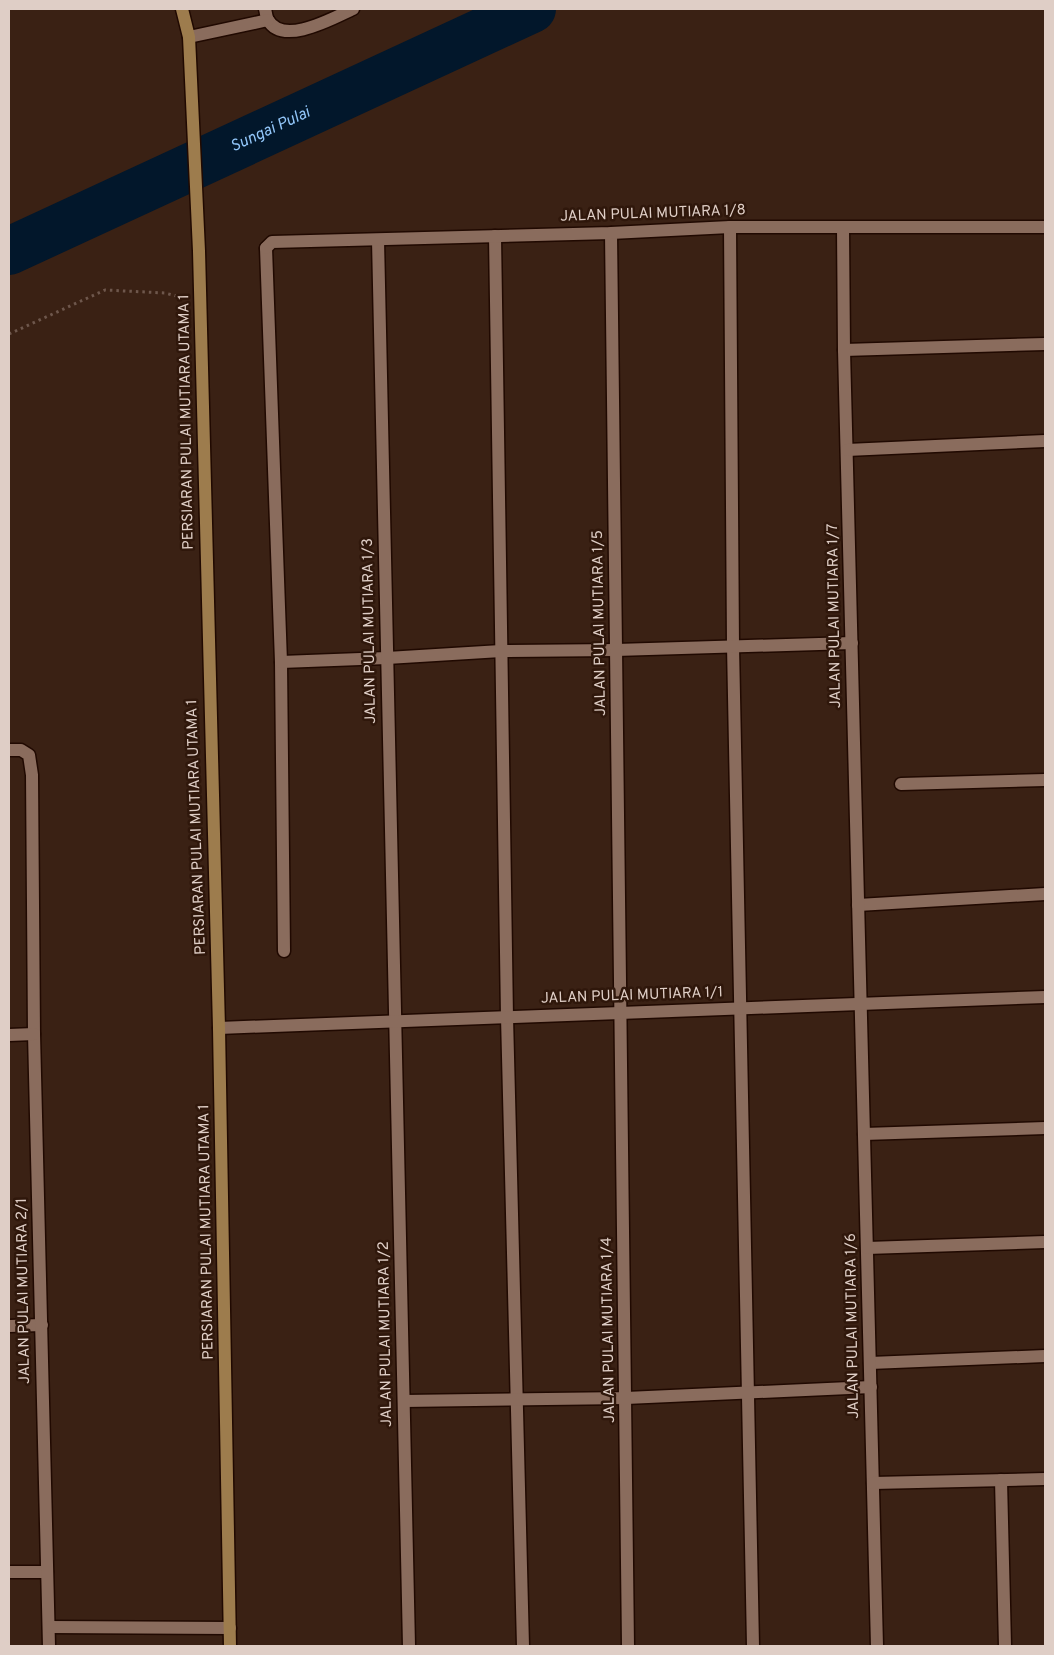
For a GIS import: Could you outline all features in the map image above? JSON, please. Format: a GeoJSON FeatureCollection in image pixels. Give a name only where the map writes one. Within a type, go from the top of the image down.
{"type":"FeatureCollection","features":[{"type":"Feature","properties":{"kind":"main road","name":"PERSIARAN PULAI MUTIARA UTAMA 1"},"geometry":{"type":"LineString","coordinates":[[182,9],[189,37],[199,251],[219,1028],[230,1646]]}},
{"type":"Feature","properties":{"kind":"street"},"geometry":{"type":"LineString","coordinates":[[189,37],[267,15],[274,26],[284,30],[297,30],[314,27],[353,9]]}},
{"type":"Feature","properties":{"kind":"street"},"geometry":{"type":"LineString","coordinates":[[730,227],[733,646],[753,1646]]}},
{"type":"Feature","properties":{"kind":"street","name":"JALAN PULAI MUTIARA 1/8"},"geometry":{"type":"LineString","coordinates":[[281,662],[266,248],[272,242],[612,233],[730,227],[1045,227]]}},
{"type":"Feature","properties":{"kind":"street","name":"JALAN PULAI MUTIARA 1/7"},"geometry":{"type":"LineString","coordinates":[[844,228],[844,350],[861,1004]]}},
{"type":"Feature","properties":{"kind":"street","name":"JALAN PULAI MUTIARA 1/5"},"geometry":{"type":"LineString","coordinates":[[612,233],[621,1012]]}},
{"type":"Feature","properties":{"kind":"street"},"geometry":{"type":"LineString","coordinates":[[495,236],[507,1017],[523,1646]]}},
{"type":"Feature","properties":{"kind":"street","name":"JALAN PULAI MUTIARA 1/3"},"geometry":{"type":"LineString","coordinates":[[378,240],[395,1021]]}},
{"type":"Feature","properties":{"kind":"street"},"geometry":{"type":"LineString","coordinates":[[844,350],[1045,344]]}},
{"type":"Feature","properties":{"kind":"street"},"geometry":{"type":"LineString","coordinates":[[847,450],[1045,441]]}},
{"type":"Feature","properties":{"kind":"street"},"geometry":{"type":"LineString","coordinates":[[284,951],[281,662],[500,652],[852,643]]}},
{"type":"Feature","properties":{"kind":"street","name":"JALAN PULAI MUTIARA 2/1"},"geometry":{"type":"LineString","coordinates":[[9,750],[21,750],[29,756],[32,775],[34,1034],[49,1646]]}},
{"type":"Feature","properties":{"kind":"street"},"geometry":{"type":"LineString","coordinates":[[901,784],[1045,780]]}},
{"type":"Feature","properties":{"kind":"street"},"geometry":{"type":"LineString","coordinates":[[858,906],[1045,894]]}},
{"type":"Feature","properties":{"kind":"street","name":"JALAN PULAI MUTIARA 1/1"},"geometry":{"type":"LineString","coordinates":[[219,1028],[1045,997]]}},
{"type":"Feature","properties":{"kind":"street","name":"JALAN PULAI MUTIARA 1/6"},"geometry":{"type":"LineString","coordinates":[[861,1004],[877,1646]]}},
{"type":"Feature","properties":{"kind":"street","name":"JALAN PULAI MUTIARA 1/4"},"geometry":{"type":"LineString","coordinates":[[621,1012],[628,1646]]}},
{"type":"Feature","properties":{"kind":"street","name":"JALAN PULAI MUTIARA 1/2"},"geometry":{"type":"LineString","coordinates":[[395,1021],[409,1646]]}},
{"type":"Feature","properties":{"kind":"street"},"geometry":{"type":"LineString","coordinates":[[9,1035],[34,1034]]}},
{"type":"Feature","properties":{"kind":"street"},"geometry":{"type":"LineString","coordinates":[[864,1134],[1045,1128]]}},
{"type":"Feature","properties":{"kind":"street"},"geometry":{"type":"LineString","coordinates":[[867,1248],[1045,1242]]}},
{"type":"Feature","properties":{"kind":"street"},"geometry":{"type":"LineString","coordinates":[[9,1326],[42,1325]]}},
{"type":"Feature","properties":{"kind":"street"},"geometry":{"type":"LineString","coordinates":[[870,1363],[1045,1356]]}},
{"type":"Feature","properties":{"kind":"street"},"geometry":{"type":"LineString","coordinates":[[404,1401],[626,1398],[871,1387]]}},
{"type":"Feature","properties":{"kind":"street"},"geometry":{"type":"LineString","coordinates":[[873,1483],[1045,1479]]}},
{"type":"Feature","properties":{"kind":"street"},"geometry":{"type":"LineString","coordinates":[[1001,1480],[1005,1646]]}},
{"type":"Feature","properties":{"kind":"street"},"geometry":{"type":"LineString","coordinates":[[9,1572],[47,1572]]}},
{"type":"Feature","properties":{"kind":"street"},"geometry":{"type":"LineString","coordinates":[[49,1627],[230,1628]]}},
{"type":"Feature","properties":{"kind":"path"},"geometry":{"type":"LineString","coordinates":[[9,334],[105,290],[165,293],[200,302]]}},
{"type":"Feature","properties":{"kind":"waterway","name":"Sungai Pulai"},"geometry":{"type":"LineString","coordinates":[[9,251],[532,9]]}}]}
